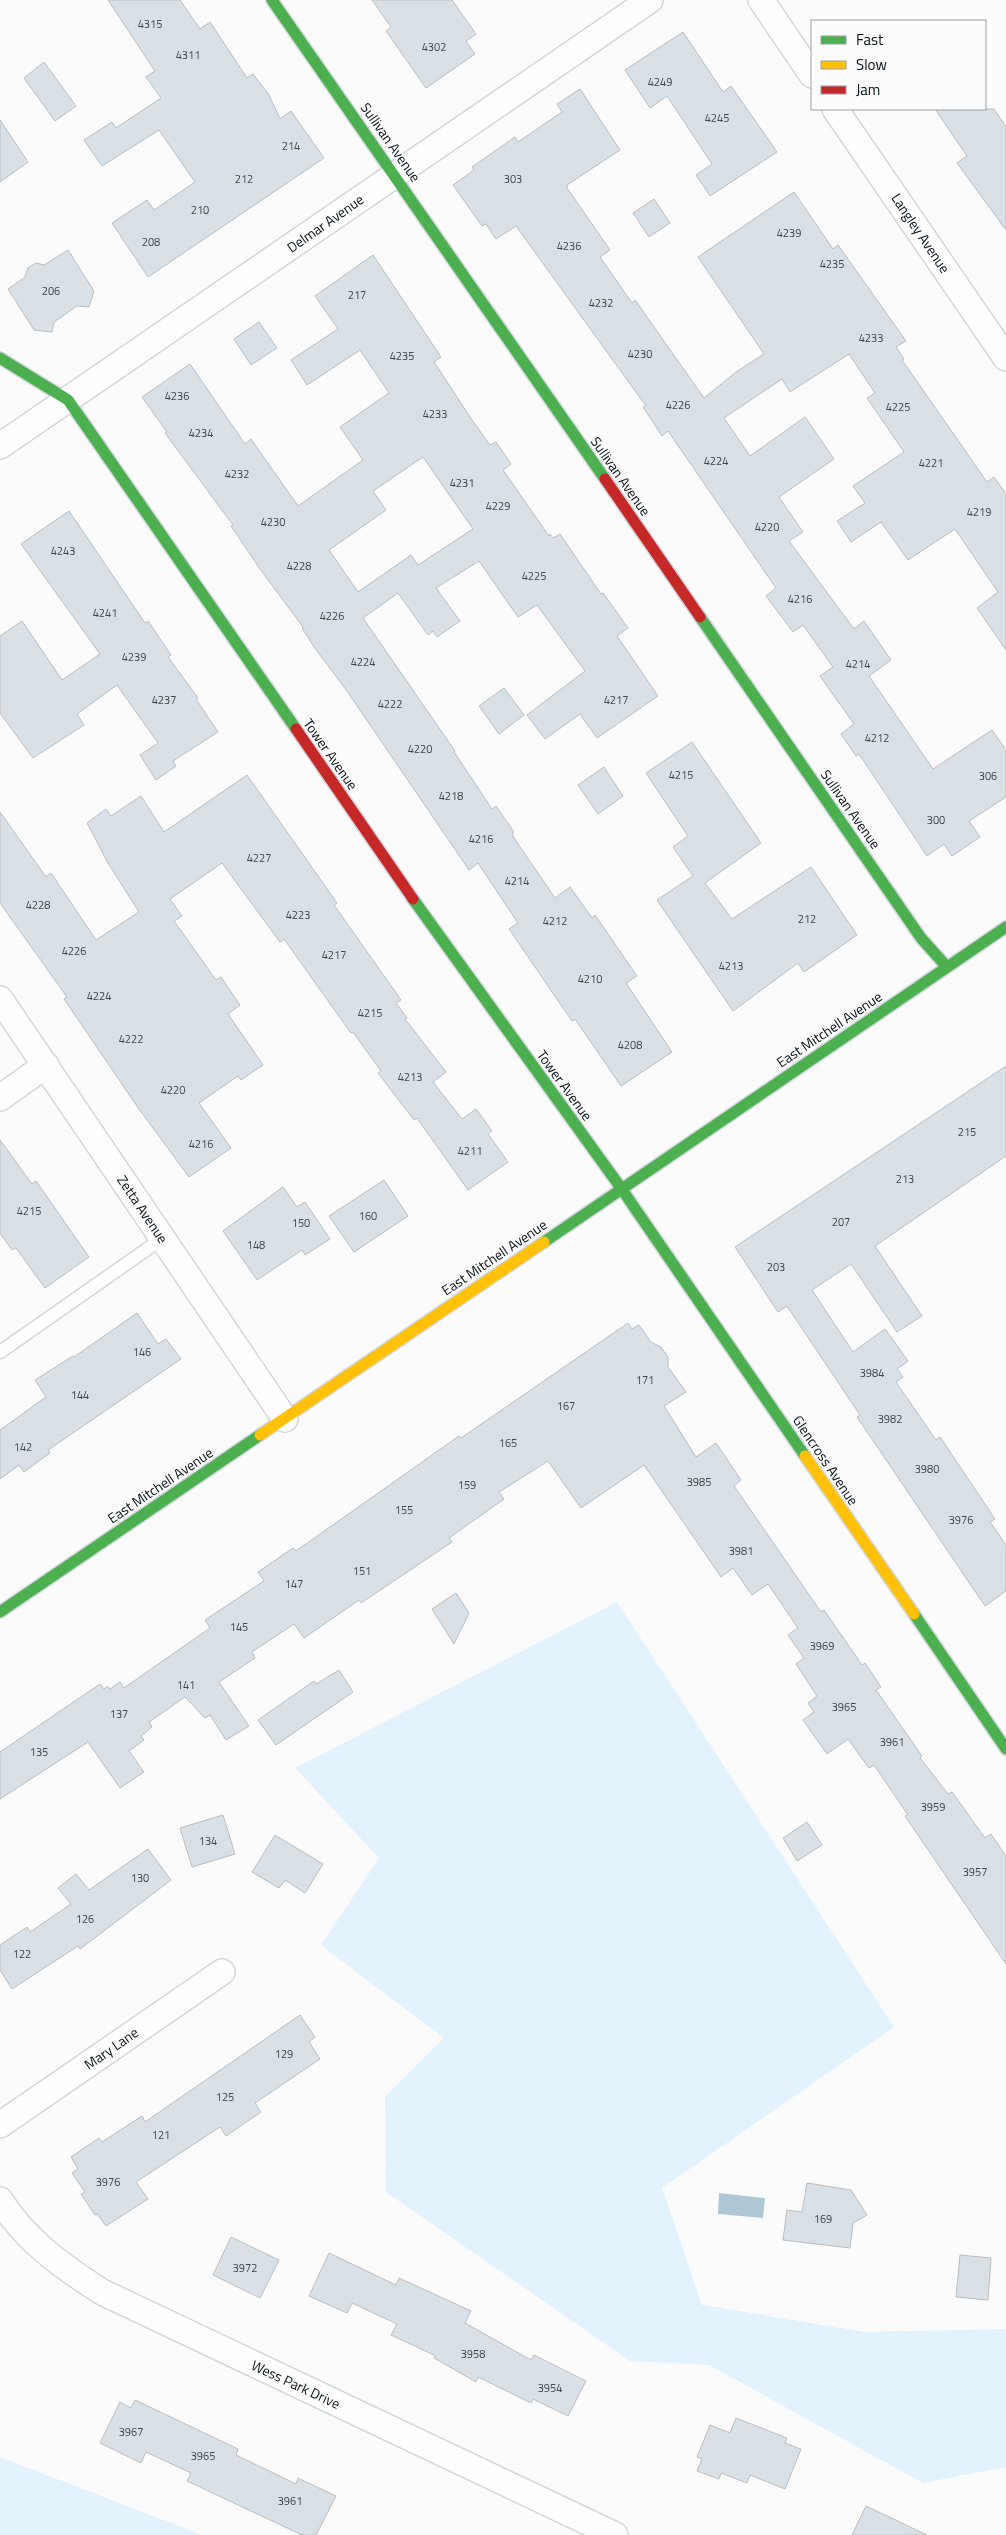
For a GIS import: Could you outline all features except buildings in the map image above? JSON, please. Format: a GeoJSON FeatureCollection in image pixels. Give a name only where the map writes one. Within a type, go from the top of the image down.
{"type":"FeatureCollection","features":[{"type":"Feature","properties":{"kind":"street","name":"Sullivan Avenue"},"geometry":{"type":"LineString","coordinates":[[272,0],[395,174],[921,938],[947,967]]}},
{"type":"Feature","properties":{"kind":"street","name":"Delmar Avenue"},"geometry":{"type":"LineString","coordinates":[[0,446],[650,0]]}},
{"type":"Feature","properties":{"kind":"street"},"geometry":{"type":"LineString","coordinates":[[761,0],[811,74]]}},
{"type":"Feature","properties":{"kind":"street","name":"Langley Avenue"},"geometry":{"type":"LineString","coordinates":[[836,110],[1006,358]]}},
{"type":"Feature","properties":{"kind":"street","name":"Tower Avenue"},"geometry":{"type":"LineString","coordinates":[[0,358],[68,400],[465,974],[621,1188]]}},
{"type":"Feature","properties":{"kind":"street","name":"East Mitchell Avenue"},"geometry":{"type":"LineString","coordinates":[[0,1612],[1006,927]]}},
{"type":"Feature","properties":{"kind":"street","name":"Zetta Avenue"},"geometry":{"type":"LineString","coordinates":[[0,999],[285,1419]]}},
{"type":"Feature","properties":{"kind":"street"},"geometry":{"type":"LineString","coordinates":[[0,1098],[46,1065]]}},
{"type":"Feature","properties":{"kind":"street","name":"Glencross Avenue"},"geometry":{"type":"LineString","coordinates":[[621,1188],[1006,1749]]}},
{"type":"Feature","properties":{"kind":"street","name":"Mary Lane"},"geometry":{"type":"LineString","coordinates":[[0,2125],[222,1972]]}},
{"type":"Feature","properties":{"kind":"street","name":"Wess Park Drive"},"geometry":{"type":"LineString","coordinates":[[0,2200],[34,2242],[66,2269],[102,2292],[615,2535]]}},
{"type":"Feature","properties":{"kind":"lane"},"geometry":{"type":"LineString","coordinates":[[0,1352],[163,1238]]}},
{"type":"Feature","properties":{"kind":"shaded area"},"geometry":{"type":"Polygon","coordinates":[[[617,1602],[894,2027],[662,2188],[702,2305],[864,2332],[1006,2329],[1006,2467],[923,2483],[709,2365],[630,2361],[386,2192],[385,2097],[444,2038],[321,1945],[379,1858],[295,1768],[617,1602]]]}},
{"type":"Feature","properties":{"kind":"shaded area"},"geometry":{"type":"Polygon","coordinates":[[[0,2457],[202,2535],[0,2535],[0,2457]]]}},
{"type":"Feature","properties":{"kind":"water"},"geometry":{"type":"Polygon","coordinates":[[[719,2193],[765,2198],[763,2218],[718,2214],[719,2193]]]}},
{"type":"Feature","properties":{"kind":"traffic: fast"},"geometry":{"type":"LineString","coordinates":[[272,0],[605,479]]}},
{"type":"Feature","properties":{"kind":"traffic: fast"},"geometry":{"type":"LineString","coordinates":[[0,358],[68,400],[296,729]]}},
{"type":"Feature","properties":{"kind":"traffic: fast"},"geometry":{"type":"LineString","coordinates":[[700,617],[921,938],[947,967]]}},
{"type":"Feature","properties":{"kind":"traffic: fast"},"geometry":{"type":"LineString","coordinates":[[413,899],[621,1188],[805,1456]]}},
{"type":"Feature","properties":{"kind":"traffic: fast"},"geometry":{"type":"LineString","coordinates":[[544,1242],[1006,927]]}},
{"type":"Feature","properties":{"kind":"traffic: fast"},"geometry":{"type":"LineString","coordinates":[[0,1612],[260,1435]]}},
{"type":"Feature","properties":{"kind":"traffic: fast"},"geometry":{"type":"LineString","coordinates":[[914,1614],[1006,1749]]}},
{"type":"Feature","properties":{"kind":"traffic: slow"},"geometry":{"type":"LineString","coordinates":[[260,1435],[544,1242]]}},
{"type":"Feature","properties":{"kind":"traffic: slow"},"geometry":{"type":"LineString","coordinates":[[805,1456],[914,1614]]}},
{"type":"Feature","properties":{"kind":"traffic: jam"},"geometry":{"type":"LineString","coordinates":[[605,479],[700,617]]}},
{"type":"Feature","properties":{"kind":"traffic: jam"},"geometry":{"type":"LineString","coordinates":[[296,729],[413,899]]}}]}
